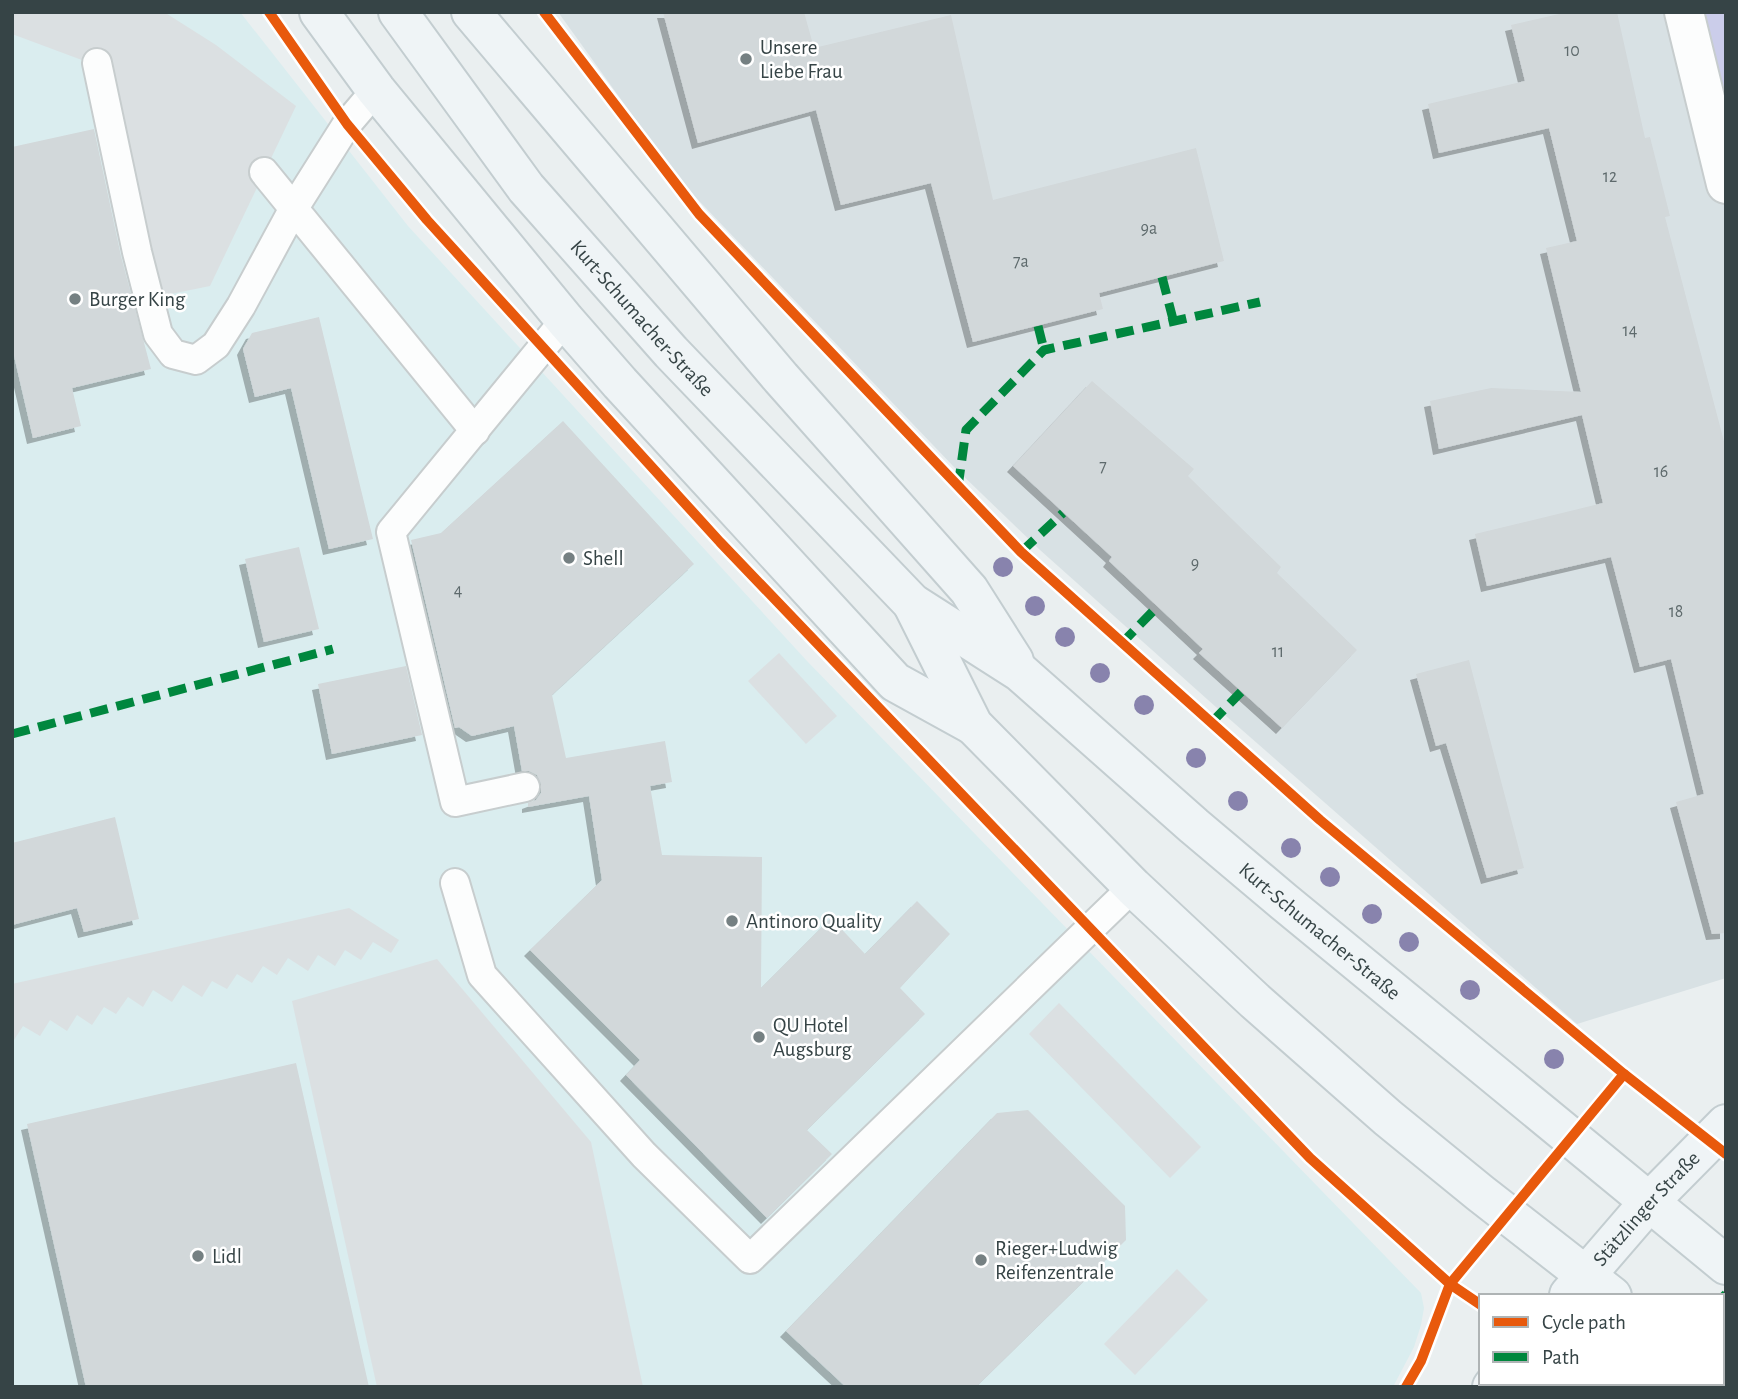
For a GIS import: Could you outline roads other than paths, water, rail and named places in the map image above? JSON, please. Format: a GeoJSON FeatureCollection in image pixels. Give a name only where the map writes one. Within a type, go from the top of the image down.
{"type":"FeatureCollection","features":[{"type":"Feature","properties":{"kind":"main road"},"geometry":{"type":"LineString","coordinates":[[319,12],[376,90],[620,383],[895,682],[973,725]]}},
{"type":"Feature","properties":{"kind":"main road","name":"Kurt-Schumacher-Straße"},"geometry":{"type":"LineString","coordinates":[[398,12],[526,188],[671,352],[912,603],[1020,672],[1253,876],[1726,1265]]}},
{"type":"Feature","properties":{"kind":"main road"},"geometry":{"type":"LineString","coordinates":[[471,12],[773,368],[969,590],[1020,672]]}},
{"type":"Feature","properties":{"kind":"main road","name":"Kurt-Schumacher-Straße"},"geometry":{"type":"LineString","coordinates":[[912,603],[973,725],[1133,887],[1255,1001],[1589,1289]]}},
{"type":"Feature","properties":{"kind":"main road","name":"Stätzlinger Straße"},"geometry":{"type":"LineString","coordinates":[[1589,1289],[1650,1202],[1726,1124]]}},
{"type":"Feature","properties":{"kind":"street"},"geometry":{"type":"LineString","coordinates":[[1684,12],[1726,184]]}},
{"type":"Feature","properties":{"kind":"lane"},"geometry":{"type":"LineString","coordinates":[[97,63],[137,253],[158,334],[173,354],[196,360],[216,345],[294,208],[346,124],[376,90]]}},
{"type":"Feature","properties":{"kind":"lane"},"geometry":{"type":"LineString","coordinates":[[264,172],[475,431]]}},
{"type":"Feature","properties":{"kind":"lane"},"geometry":{"type":"LineString","coordinates":[[525,787],[455,802],[391,532],[565,320]]}},
{"type":"Feature","properties":{"kind":"lane"},"geometry":{"type":"LineString","coordinates":[[455,883],[482,975],[644,1155],[750,1259],[1133,887]]}},
{"type":"Feature","properties":{"kind":"place","name":"Unsere Liebe Frau"},"geometry":{"type":"Point","coordinates":[746,59]}},
{"type":"Feature","properties":{"kind":"place","name":"Burger King"},"geometry":{"type":"Point","coordinates":[75,299]}},
{"type":"Feature","properties":{"kind":"place","name":"Shell"},"geometry":{"type":"Point","coordinates":[569,558]}},
{"type":"Feature","properties":{"kind":"place","name":"Antinoro Quality"},"geometry":{"type":"Point","coordinates":[732,921]}},
{"type":"Feature","properties":{"kind":"place","name":"QU Hotel Augsburg"},"geometry":{"type":"Point","coordinates":[759,1037]}},
{"type":"Feature","properties":{"kind":"place","name":"Lidl"},"geometry":{"type":"Point","coordinates":[198,1256]}},
{"type":"Feature","properties":{"kind":"place","name":"Rieger+Ludwig Reifenzentrale"},"geometry":{"type":"Point","coordinates":[981,1260]}}]}
